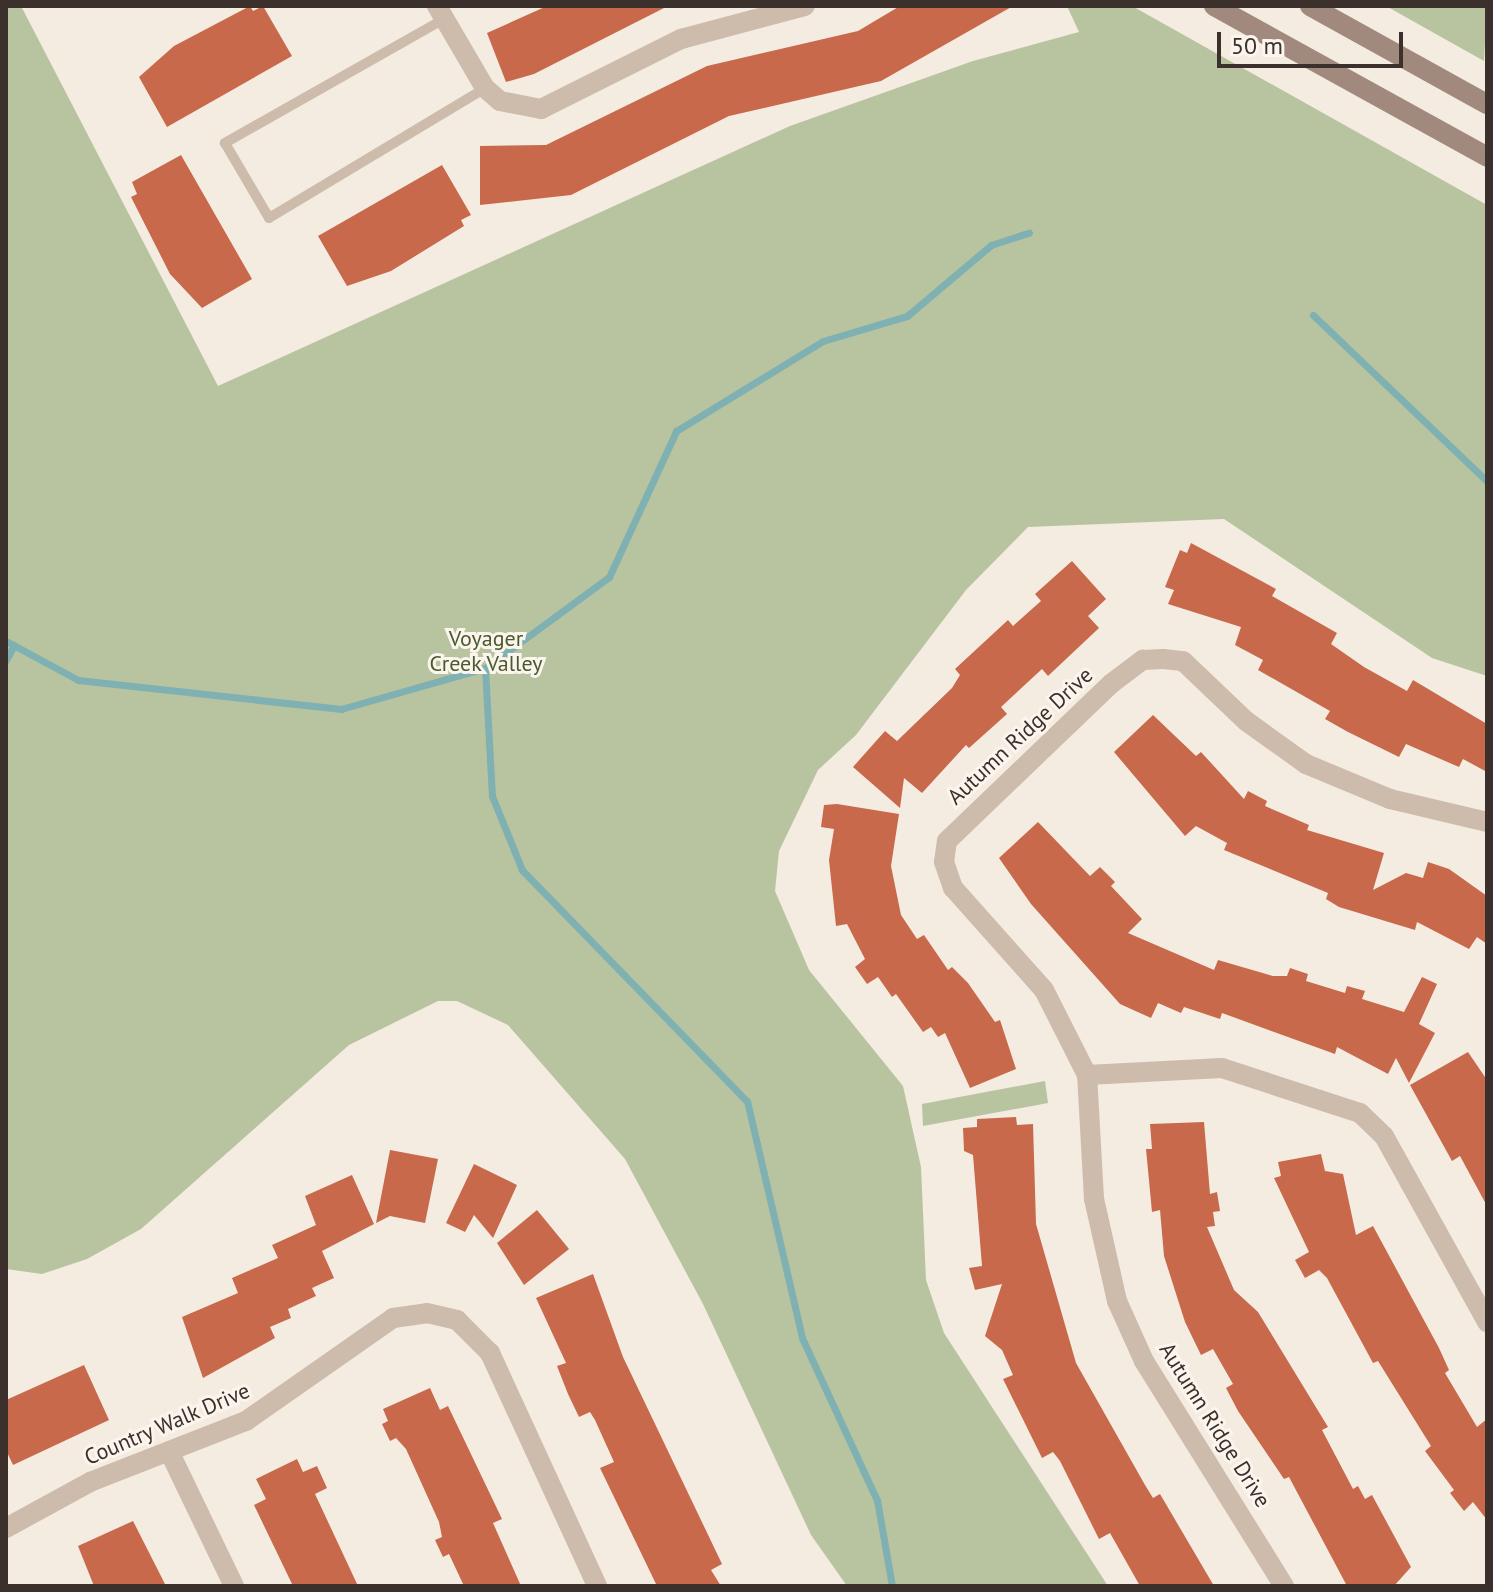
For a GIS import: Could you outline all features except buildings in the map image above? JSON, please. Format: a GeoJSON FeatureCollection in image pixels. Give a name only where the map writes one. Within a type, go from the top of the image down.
{"type":"FeatureCollection","features":[{"type":"Feature","properties":{"kind":"main road"},"geometry":{"type":"LineString","coordinates":[[1214,6],[1487,157]]}},
{"type":"Feature","properties":{"kind":"main road"},"geometry":{"type":"LineString","coordinates":[[1310,6],[1487,104]]}},
{"type":"Feature","properties":{"kind":"street"},"geometry":{"type":"LineString","coordinates":[[441,12],[485,88],[500,101],[541,109],[681,39],[793,7]]}},
{"type":"Feature","properties":{"kind":"street","name":"Autumn Ridge Drive"},"geometry":{"type":"LineString","coordinates":[[1284,1586],[1144,1361],[1117,1301],[1094,1199],[1087,1075],[1044,990],[953,888],[945,852],[963,822],[1143,660],[1183,661],[1281,748],[1343,782],[1487,822]]}},
{"type":"Feature","properties":{"kind":"street"},"geometry":{"type":"LineString","coordinates":[[1087,1075],[1222,1068],[1360,1113],[1384,1136],[1487,1322]]}},
{"type":"Feature","properties":{"kind":"street","name":"Country Walk Drive"},"geometry":{"type":"LineString","coordinates":[[6,1528],[79,1487],[246,1421],[393,1318],[427,1313],[457,1320],[490,1353],[597,1586]]}},
{"type":"Feature","properties":{"kind":"street"},"geometry":{"type":"LineString","coordinates":[[169,1451],[234,1586]]}},
{"type":"Feature","properties":{"kind":"lane"},"geometry":{"type":"LineString","coordinates":[[441,12],[225,143],[261,206],[269,218],[485,88]]}},
{"type":"Feature","properties":{"kind":"green space","name":"Voyager Creek Valley"},"geometry":{"type":"Polygon","coordinates":[[[6,6],[21,6],[218,386],[790,126],[973,61],[1079,32],[1067,6],[1132,6],[1487,205],[1487,676],[1432,658],[1224,519],[1028,527],[966,590],[856,735],[818,770],[779,851],[775,891],[809,970],[903,1086],[921,1167],[926,1280],[944,1333],[1108,1586],[847,1586],[811,1535],[703,1304],[625,1159],[508,1025],[457,1001],[438,1001],[349,1045],[141,1229],[87,1259],[42,1274],[6,1269],[6,6]]]}},
{"type":"Feature","properties":{"kind":"green space"},"geometry":{"type":"Polygon","coordinates":[[[1386,6],[1487,6],[1484,61],[1386,6]]]}},
{"type":"Feature","properties":{"kind":"green space"},"geometry":{"type":"Polygon","coordinates":[[[1045,1081],[1048,1103],[923,1126],[922,1104],[1045,1081]]]}},
{"type":"Feature","properties":{"kind":"waterway"},"geometry":{"type":"LineString","coordinates":[[6,641],[78,680],[341,709],[485,668],[609,577],[676,431],[823,341],[907,316],[991,245],[1029,233]]}},
{"type":"Feature","properties":{"kind":"waterway"},"geometry":{"type":"LineString","coordinates":[[1313,315],[1487,481]]}},
{"type":"Feature","properties":{"kind":"waterway"},"geometry":{"type":"LineString","coordinates":[[6,660],[14,645]]}},
{"type":"Feature","properties":{"kind":"waterway"},"geometry":{"type":"LineString","coordinates":[[485,668],[492,796],[522,870],[747,1101],[802,1338],[877,1500],[892,1586]]}}]}
